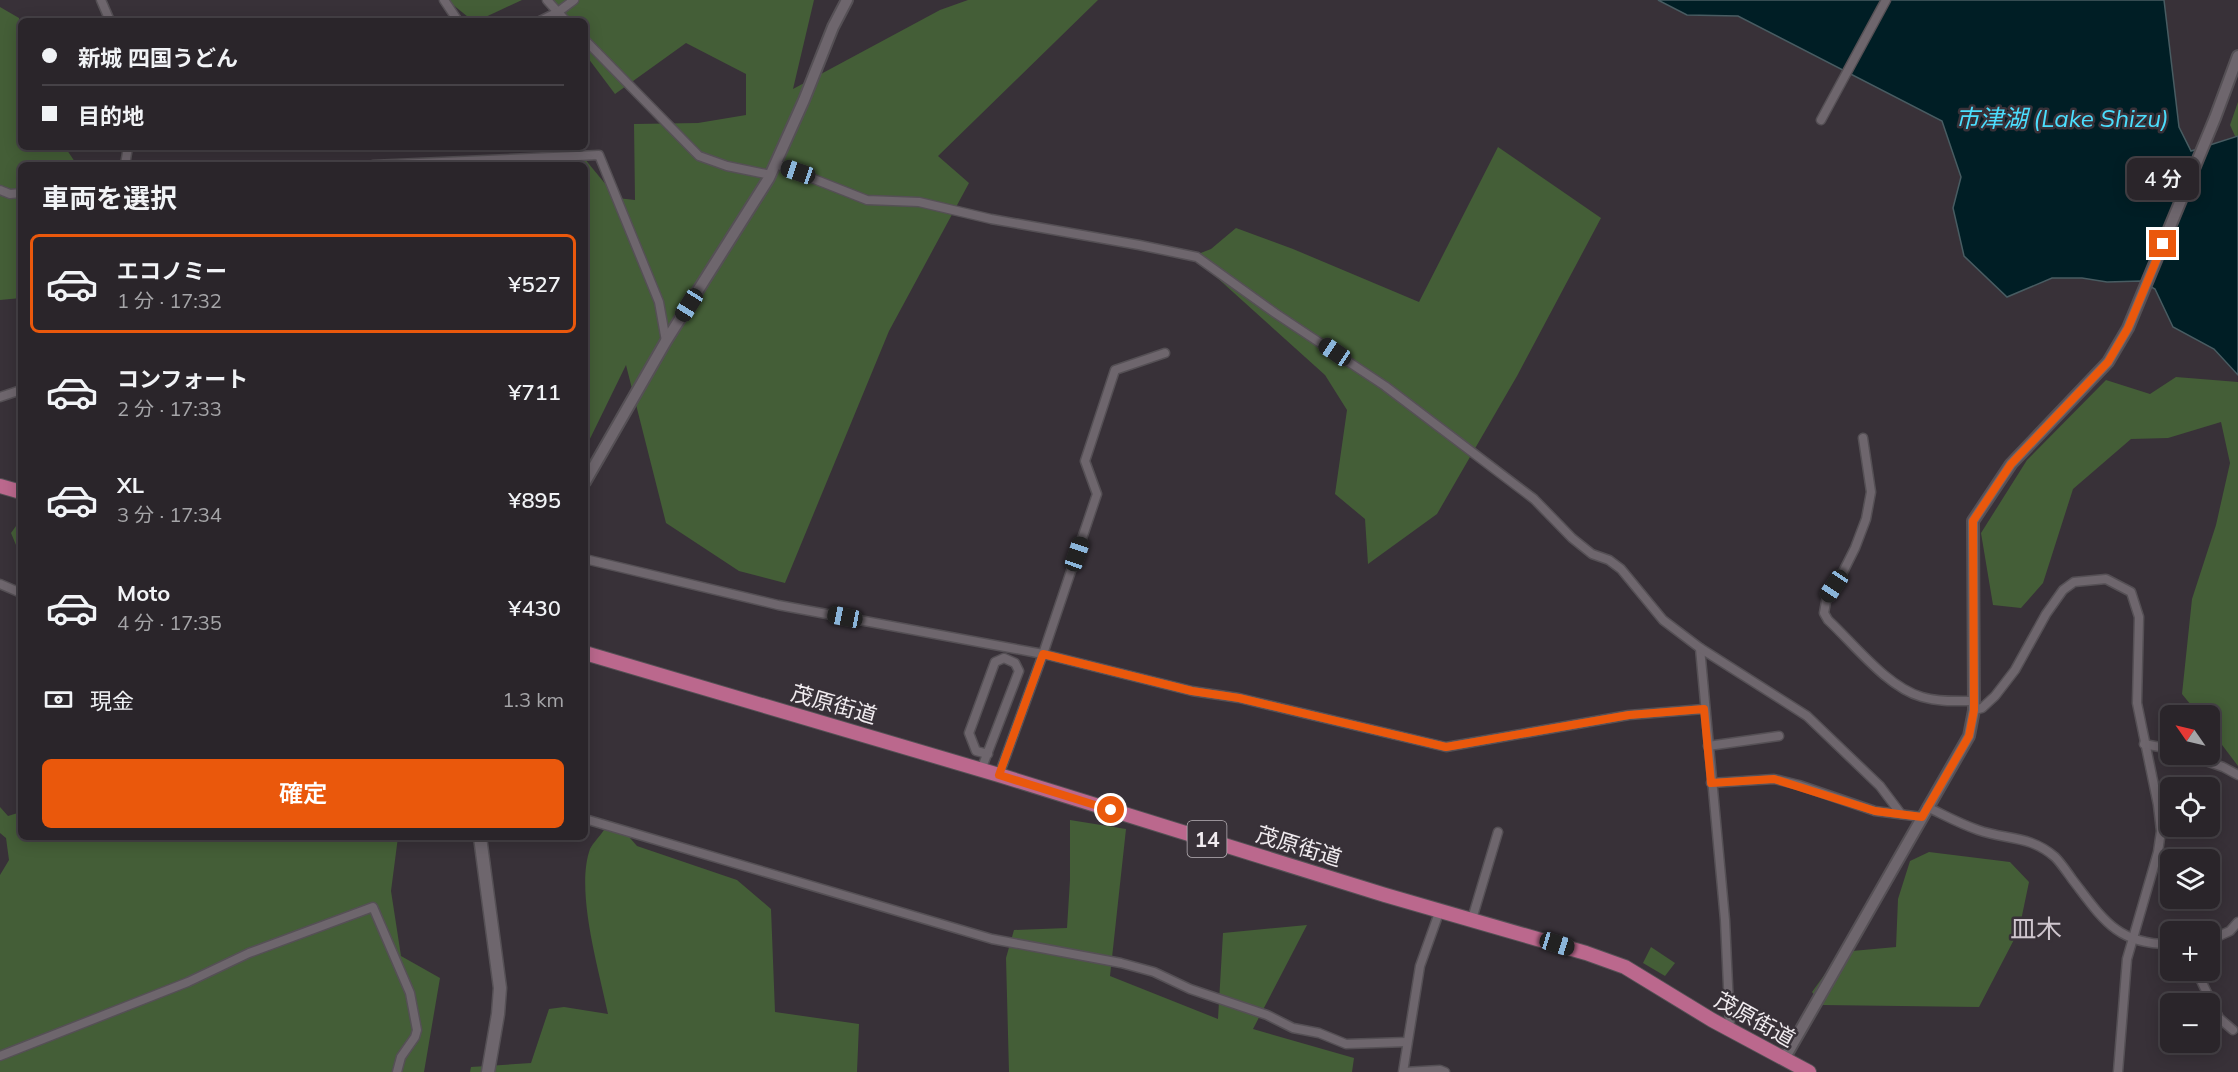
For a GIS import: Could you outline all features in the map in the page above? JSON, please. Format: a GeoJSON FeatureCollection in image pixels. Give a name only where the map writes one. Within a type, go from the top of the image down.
{"type":"FeatureCollection","features":[{"type":"Feature","properties":{"kind":"main road"},"geometry":{"type":"LineString","coordinates":[[0,486],[18,491]]}},
{"type":"Feature","properties":{"kind":"main road","name":"茂原街道"},"geometry":{"type":"LineString","coordinates":[[588,654],[999,775],[1586,953],[1625,967],[1730,1029],[1809,1072]]}},
{"type":"Feature","properties":{"kind":"main road"},"geometry":{"type":"LineString","coordinates":[[480,840],[500,988],[488,1072]]}},
{"type":"Feature","properties":{"kind":"street"},"geometry":{"type":"LineString","coordinates":[[101,0],[109,18]]}},
{"type":"Feature","properties":{"kind":"street"},"geometry":{"type":"LineString","coordinates":[[444,0],[456,18]]}},
{"type":"Feature","properties":{"kind":"street"},"geometry":{"type":"LineString","coordinates":[[547,0],[563,18]]}},
{"type":"Feature","properties":{"kind":"street"},"geometry":{"type":"LineString","coordinates":[[546,18],[574,0]]}},
{"type":"Feature","properties":{"kind":"street"},"geometry":{"type":"LineString","coordinates":[[588,477],[666,341],[774,170],[833,27],[847,0]]}},
{"type":"Feature","properties":{"kind":"street"},"geometry":{"type":"LineString","coordinates":[[1821,120],[1886,0]]}},
{"type":"Feature","properties":{"kind":"street"},"geometry":{"type":"LineString","coordinates":[[588,43],[699,156],[727,166],[774,170],[867,200],[919,202],[991,219],[1197,257],[1275,313],[1385,386],[1534,499],[1585,549],[1609,560],[1621,569],[1663,620],[1700,648],[1807,716],[1880,786],[1901,814]]}},
{"type":"Feature","properties":{"kind":"street"},"geometry":{"type":"LineString","coordinates":[[1784,1059],[1969,736],[1974,706],[1973,521],[2011,464],[2108,362],[2128,328],[2215,118],[2238,56]]}},
{"type":"Feature","properties":{"kind":"street"},"geometry":{"type":"LineString","coordinates":[[417,162],[598,155],[659,302],[666,341]]}},
{"type":"Feature","properties":{"kind":"street"},"geometry":{"type":"LineString","coordinates":[[0,190],[10,194],[18,193]]}},
{"type":"Feature","properties":{"kind":"street"},"geometry":{"type":"LineString","coordinates":[[999,775],[1097,494],[1085,462],[1115,369],[1165,353]]}},
{"type":"Feature","properties":{"kind":"street"},"geometry":{"type":"LineString","coordinates":[[0,397],[18,391]]}},
{"type":"Feature","properties":{"kind":"street"},"geometry":{"type":"LineString","coordinates":[[1863,438],[1871,492],[1866,519],[1855,548],[1827,597],[1824,613],[1828,620],[1893,684],[1920,696],[1982,708],[1995,696],[2014,670],[2062,590],[2074,582],[2106,579],[2132,592],[2139,617],[2137,703],[2158,805],[2161,831],[2158,852],[2127,959],[2118,1072]]}},
{"type":"Feature","properties":{"kind":"street"},"geometry":{"type":"LineString","coordinates":[[588,560],[778,604],[1043,654],[1192,691],[1239,698],[1446,747],[1629,715],[1704,709]]}},
{"type":"Feature","properties":{"kind":"street"},"geometry":{"type":"LineString","coordinates":[[0,584],[18,592]]}},
{"type":"Feature","properties":{"kind":"street"},"geometry":{"type":"LineString","coordinates":[[1700,648],[1725,920],[1730,1029]]}},
{"type":"Feature","properties":{"kind":"street"},"geometry":{"type":"LineString","coordinates":[[981,770],[988,754],[1019,671],[1015,663],[1004,658],[995,662],[969,733],[976,751],[988,754]]}},
{"type":"Feature","properties":{"kind":"street"},"geometry":{"type":"LineString","coordinates":[[1708,746],[1779,736]]}},
{"type":"Feature","properties":{"kind":"street"},"geometry":{"type":"LineString","coordinates":[[2144,744],[2160,747]]}},
{"type":"Feature","properties":{"kind":"street"},"geometry":{"type":"LineString","coordinates":[[2217,765],[2238,775]]}},
{"type":"Feature","properties":{"kind":"street"},"geometry":{"type":"LineString","coordinates":[[1711,783],[1774,779],[1875,811],[1901,814],[1924,812],[1979,831],[2032,842],[2055,858],[2102,917],[2131,940],[2160,944]]}},
{"type":"Feature","properties":{"kind":"street"},"geometry":{"type":"LineString","coordinates":[[588,820],[992,939],[1121,963],[1154,972],[1190,989],[1268,1015],[1293,1028],[1319,1033],[1346,1044],[1407,1042]]}},
{"type":"Feature","properties":{"kind":"street"},"geometry":{"type":"LineString","coordinates":[[1472,919],[1498,832]]}},
{"type":"Feature","properties":{"kind":"street"},"geometry":{"type":"LineString","coordinates":[[0,1056],[188,982],[249,953],[373,907],[410,993],[417,1030],[415,1037],[401,1057],[398,1072]]}},
{"type":"Feature","properties":{"kind":"street"},"geometry":{"type":"LineString","coordinates":[[1440,910],[1419,966],[1403,1072],[1440,1070],[1445,1072]]}},
{"type":"Feature","properties":{"kind":"street"},"geometry":{"type":"LineString","coordinates":[[2220,936],[2229,932],[2238,922]]}},
{"type":"Feature","properties":{"kind":"street"},"geometry":{"type":"LineString","coordinates":[[2201,981],[2219,1018],[2233,1030]]}},
{"type":"Feature","properties":{"kind":"green space"},"geometry":{"type":"Polygon","coordinates":[[[447,0],[522,0],[483,18],[469,18],[447,0]]]}},
{"type":"Feature","properties":{"kind":"green space"},"geometry":{"type":"Polygon","coordinates":[[[543,0],[814,0],[793,89],[940,10],[968,0],[1098,0],[938,156],[969,183],[889,331],[785,583],[739,571],[666,523],[626,365],[588,443],[588,163],[617,198],[635,200],[634,124],[698,123],[746,115],[746,74],[686,43],[615,94],[588,58],[588,18],[557,18],[543,0]]]}},
{"type":"Feature","properties":{"kind":"green space"},"geometry":{"type":"Polygon","coordinates":[[[0,7],[19,18],[18,150],[67,150],[75,162],[18,162],[18,298],[0,300],[0,7]]]}},
{"type":"Feature","properties":{"kind":"green space"},"geometry":{"type":"Polygon","coordinates":[[[2238,102],[2238,136],[2235,136],[2230,125],[2238,102]]]}},
{"type":"Feature","properties":{"kind":"green space"},"geometry":{"type":"Polygon","coordinates":[[[1498,147],[1601,218],[1517,376],[1437,514],[1368,564],[1365,519],[1335,494],[1347,410],[1325,375],[1193,256],[1211,249],[1236,228],[1293,249],[1419,302],[1498,147]]]}},
{"type":"Feature","properties":{"kind":"green space"},"geometry":{"type":"Polygon","coordinates":[[[579,152],[587,162],[542,162],[579,152]]]}},
{"type":"Feature","properties":{"kind":"green space"},"geometry":{"type":"Polygon","coordinates":[[[2176,377],[2238,382],[2238,766],[2220,742],[2220,705],[2191,705],[2182,694],[2192,599],[2216,525],[2230,463],[2221,422],[2168,438],[2131,439],[2073,489],[2043,583],[2021,608],[1993,605],[1981,533],[2027,460],[2106,380],[2150,394],[2176,377]]]}},
{"type":"Feature","properties":{"kind":"green space"},"geometry":{"type":"Polygon","coordinates":[[[18,523],[18,550],[11,533],[18,523]]]}},
{"type":"Feature","properties":{"kind":"green space"},"geometry":{"type":"Polygon","coordinates":[[[0,807],[8,816],[18,813],[18,840],[398,840],[391,891],[401,956],[440,978],[424,1072],[0,1072],[0,875],[9,860],[6,838],[0,833],[0,807]]]}},
{"type":"Feature","properties":{"kind":"green space"},"geometry":{"type":"Polygon","coordinates":[[[1070,820],[1126,829],[1110,976],[1218,1019],[1223,933],[1307,925],[1253,1029],[1354,1058],[1352,1072],[1009,1072],[1006,958],[1014,930],[1067,928],[1070,820]]]}},
{"type":"Feature","properties":{"kind":"green space"},"geometry":{"type":"Polygon","coordinates":[[[604,830],[623,830],[637,846],[737,880],[771,909],[775,1012],[859,1024],[857,1072],[470,1072],[471,1067],[531,1063],[549,1009],[564,1007],[608,1014],[594,954],[585,886],[590,849],[604,830]]]}},
{"type":"Feature","properties":{"kind":"green space"},"geometry":{"type":"Polygon","coordinates":[[[1929,852],[2010,862],[2029,882],[2019,930],[1979,1007],[1822,1005],[1812,992],[1841,952],[1896,947],[1898,899],[1910,861],[1929,852]]]}},
{"type":"Feature","properties":{"kind":"green space"},"geometry":{"type":"Polygon","coordinates":[[[1651,947],[1675,963],[1665,976],[1643,963],[1651,947]]]}},
{"type":"Feature","properties":{"kind":"water","name":"市津湖 (Lake Shizu)"},"geometry":{"type":"Polygon","coordinates":[[[1658,0],[2164,0],[2179,127],[2191,151],[2238,136],[2238,375],[2214,349],[2173,327],[2155,289],[2141,281],[2107,282],[2082,278],[2052,278],[2007,297],[1964,256],[1953,208],[1961,177],[1942,121],[1738,16],[1687,15],[1658,0]]]}},
{"type":"Feature","properties":{"kind":"district","name":"皿木"},"geometry":{"type":"Point","coordinates":[2036,928]}},
{"type":"Feature","properties":{"kind":"route"},"geometry":{"type":"LineString","coordinates":[[1111,810],[999,775],[1043,654],[1192,691],[1239,698],[1446,747],[1629,715],[1704,709],[1711,783],[1774,779],[1799,785],[1875,811],[1922,817],[1969,736],[1974,710],[1973,521],[2011,464],[2108,362],[2128,328],[2163,244]]}}]}
